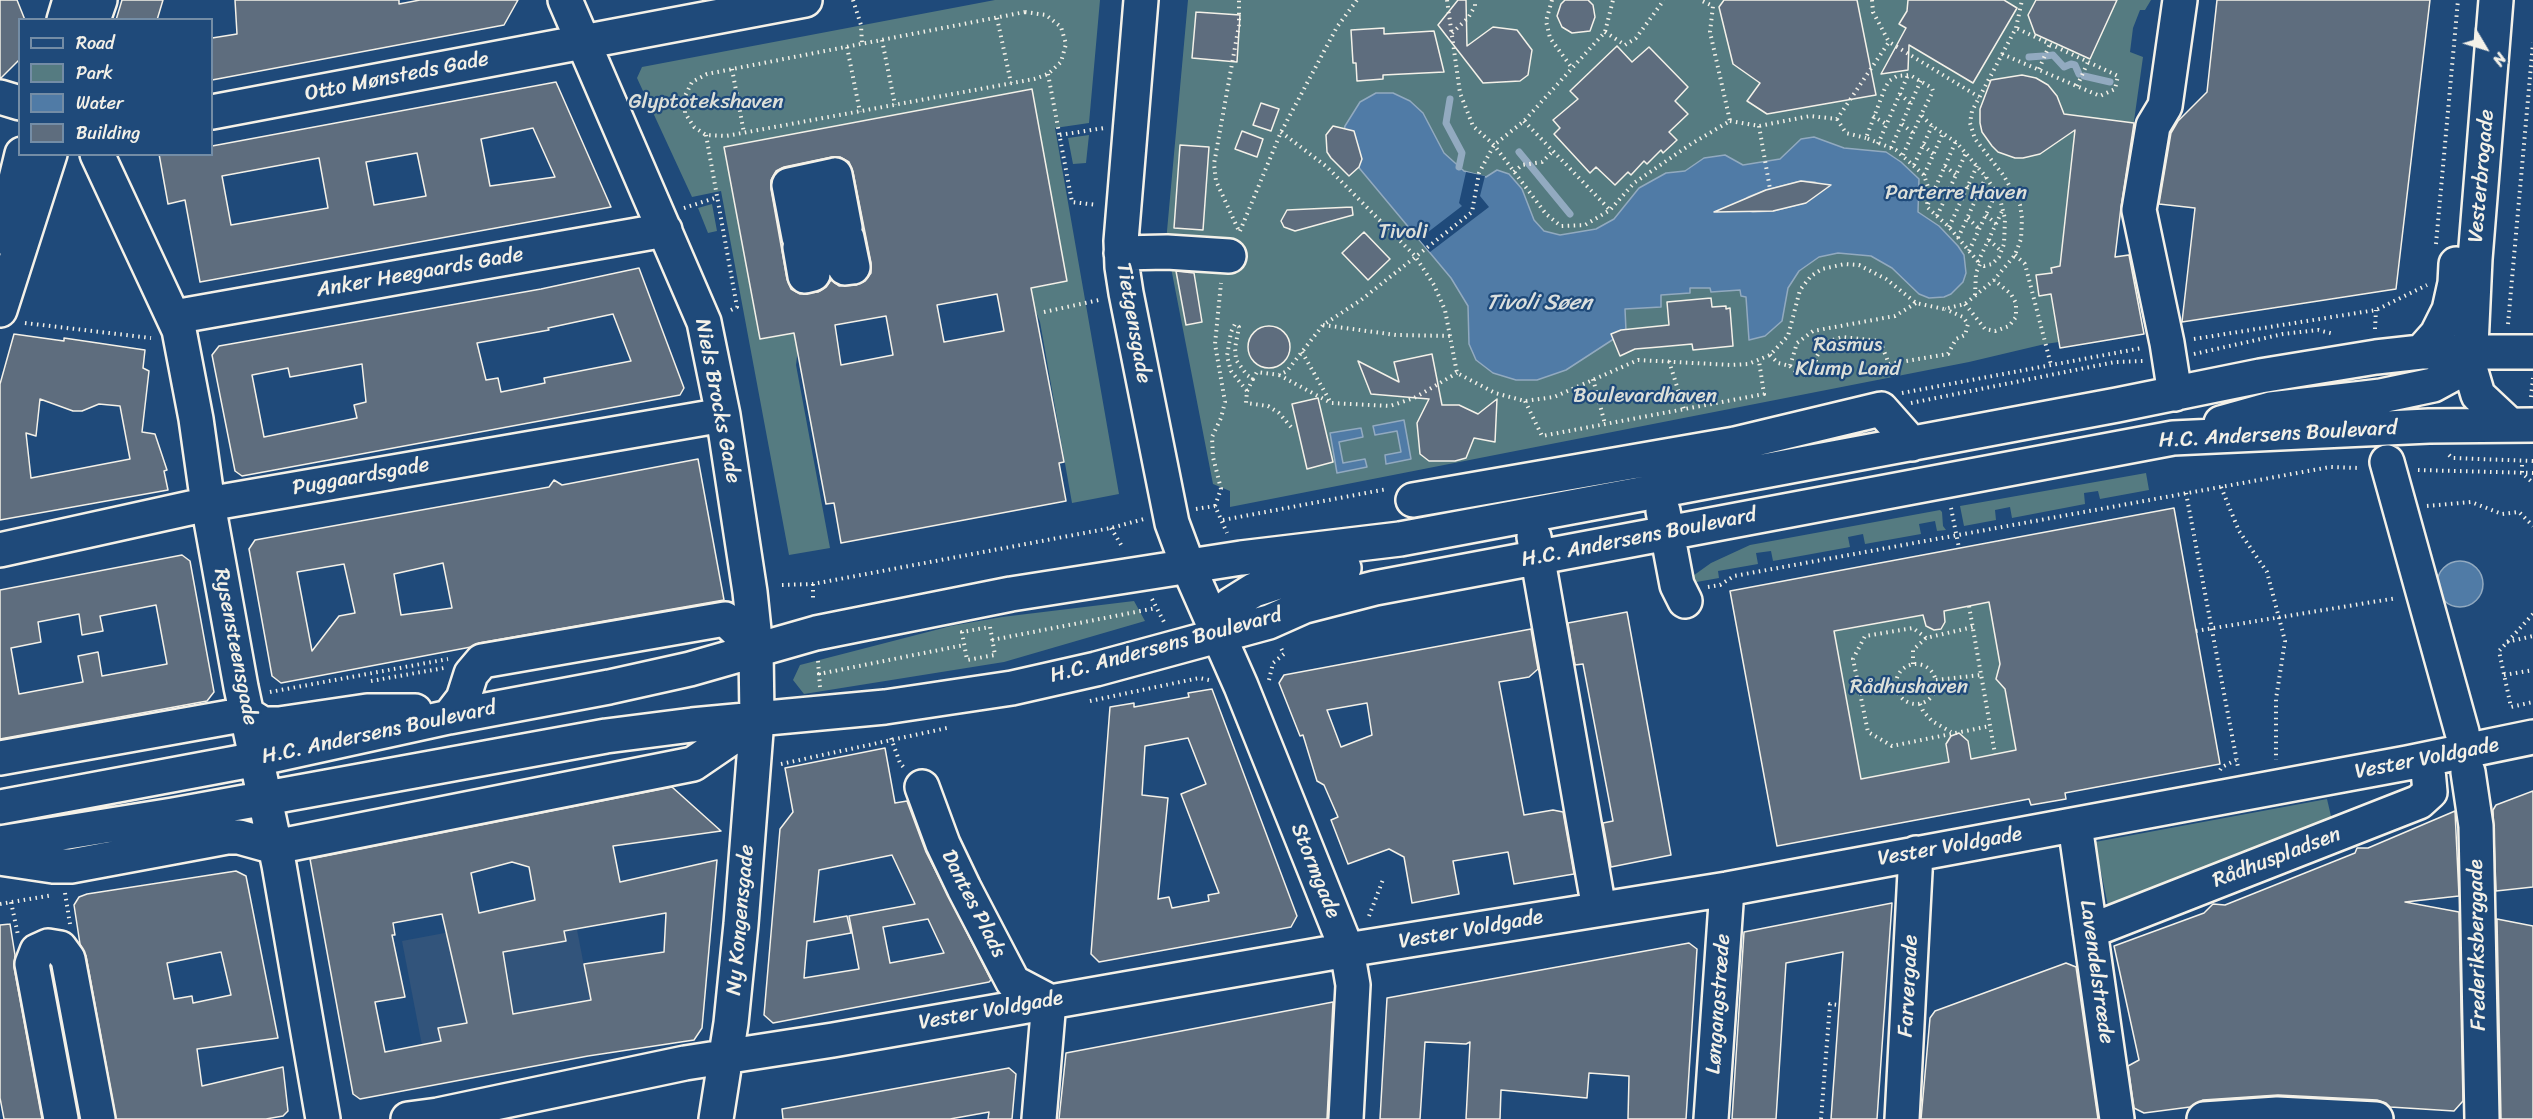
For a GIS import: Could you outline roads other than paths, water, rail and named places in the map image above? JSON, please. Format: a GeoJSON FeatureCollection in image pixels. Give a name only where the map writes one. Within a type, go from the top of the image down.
{"type":"FeatureCollection","features":[{"type":"Feature","properties":{"kind":"street"},"geometry":{"type":"LineString","coordinates":[[65,18],[70,0]]}},
{"type":"Feature","properties":{"kind":"street"},"geometry":{"type":"LineString","coordinates":[[94,18],[99,0]]}},
{"type":"Feature","properties":{"kind":"street","name":"Niels Brocks Gade"},"geometry":{"type":"LineString","coordinates":[[565,0],[704,322],[723,415],[750,592],[756,649],[757,720]]}},
{"type":"Feature","properties":{"kind":"street","name":"Otto Mønsteds Gade"},"geometry":{"type":"LineString","coordinates":[[213,112],[805,0]]}},
{"type":"Feature","properties":{"kind":"street","name":"Tietgensgade"},"geometry":{"type":"LineString","coordinates":[[1141,0],[1121,253],[1126,294],[1169,513],[1188,566],[1219,635]]}},
{"type":"Feature","properties":{"kind":"street"},"geometry":{"type":"LineString","coordinates":[[2175,394],[2139,210],[2151,175],[2153,126],[2165,106],[2180,0]]}},
{"type":"Feature","properties":{"kind":"street","name":"Vesterbrogade"},"geometry":{"type":"LineString","coordinates":[[2496,0],[2475,259],[2470,368],[2478,394],[2524,418]]}},
{"type":"Feature","properties":{"kind":"street"},"geometry":{"type":"LineString","coordinates":[[0,97],[18,102]]}},
{"type":"Feature","properties":{"kind":"street"},"geometry":{"type":"LineString","coordinates":[[2421,352],[2437,334],[2449,310],[2455,283],[2462,214],[2484,139]]}},
{"type":"Feature","properties":{"kind":"street"},"geometry":{"type":"LineString","coordinates":[[0,242],[22,156]]}},
{"type":"Feature","properties":{"kind":"street"},"geometry":{"type":"LineString","coordinates":[[11,316],[50,156]]}},
{"type":"Feature","properties":{"kind":"street","name":"Rysensteensgade"},"geometry":{"type":"LineString","coordinates":[[98,156],[178,329],[196,419],[208,504],[245,705],[275,846],[323,1119]]}},
{"type":"Feature","properties":{"kind":"street","name":"Anker Heegaards Gade"},"geometry":{"type":"LineString","coordinates":[[178,329],[662,223]]}},
{"type":"Feature","properties":{"kind":"street"},"geometry":{"type":"LineString","coordinates":[[1121,253],[1167,252],[1234,244]]}},
{"type":"Feature","properties":{"kind":"street","name":"H.C. Andersens Boulevard"},"geometry":{"type":"LineString","coordinates":[[0,843],[173,815],[606,735],[692,724],[885,707],[1012,688],[1096,669],[1269,622],[1305,606],[1595,518],[1660,491],[2260,376],[2421,352],[2519,352]]}},
{"type":"Feature","properties":{"kind":"street"},"geometry":{"type":"LineString","coordinates":[[2173,438],[2244,415],[2271,409],[2381,396],[2426,387],[2447,379],[2455,373],[2471,352]]}},
{"type":"Feature","properties":{"kind":"street"},"geometry":{"type":"LineString","coordinates":[[1413,500],[1735,444],[1881,409],[1912,444]]}},
{"type":"Feature","properties":{"kind":"street","name":"Puggaardsgade"},"geometry":{"type":"LineString","coordinates":[[0,550],[208,504],[723,415]]}},
{"type":"Feature","properties":{"kind":"street","name":"H.C. Andersens Boulevard"},"geometry":{"type":"LineString","coordinates":[[0,807],[257,759],[449,717],[690,669],[816,633],[1011,594],[1188,566],[1400,539],[1667,532],[1947,482],[2173,438],[2429,426],[2524,418]]}},
{"type":"Feature","properties":{"kind":"street"},"geometry":{"type":"LineString","coordinates":[[1735,444],[1742,476]]}},
{"type":"Feature","properties":{"kind":"street"},"geometry":{"type":"LineString","coordinates":[[2388,465],[2462,732]]}},
{"type":"Feature","properties":{"kind":"street"},"geometry":{"type":"LineString","coordinates":[[1660,491],[1680,590]]}},
{"type":"Feature","properties":{"kind":"street"},"geometry":{"type":"LineString","coordinates":[[1534,536],[1599,909]]}},
{"type":"Feature","properties":{"kind":"street"},"geometry":{"type":"LineString","coordinates":[[0,758],[245,705],[263,724],[279,724],[367,711],[412,711],[449,717],[463,699],[471,674],[467,659],[725,620],[756,649]]}},
{"type":"Feature","properties":{"kind":"street","name":"Stormgade"},"geometry":{"type":"LineString","coordinates":[[1219,635],[1347,950],[1353,985],[1346,1119]]}},
{"type":"Feature","properties":{"kind":"street","name":"H.C. Andersens Boulevard"},"geometry":{"type":"LineString","coordinates":[[275,846],[693,764],[757,720]]}},
{"type":"Feature","properties":{"kind":"street","name":"Ny Kongensgade"},"geometry":{"type":"LineString","coordinates":[[716,1119],[726,1056],[741,924],[757,720]]}},
{"type":"Feature","properties":{"kind":"street","name":"Vester Voldgade"},"geometry":{"type":"LineString","coordinates":[[408,1119],[505,1110],[726,1056],[833,1040],[1347,950],[1726,889],[2427,759],[2533,737]]}},
{"type":"Feature","properties":{"kind":"street","name":"Rådhuspladsen"},"geometry":{"type":"LineString","coordinates":[[2090,931],[2419,802],[2430,792],[2427,759]]}},
{"type":"Feature","properties":{"kind":"street","name":"Frederiksberggade"},"geometry":{"type":"LineString","coordinates":[[2468,772],[2475,826],[2482,1119]]}},
{"type":"Feature","properties":{"kind":"street","name":"Dantes Plads"},"geometry":{"type":"LineString","coordinates":[[922,787],[951,862],[1013,982],[1049,1001]]}},
{"type":"Feature","properties":{"kind":"street","name":"Lavendelstræde"},"geometry":{"type":"LineString","coordinates":[[2074,825],[2116,1119]]}},
{"type":"Feature","properties":{"kind":"street"},"geometry":{"type":"LineString","coordinates":[[0,858],[53,866],[71,866],[227,837],[239,837],[275,846]]}},
{"type":"Feature","properties":{"kind":"street","name":"Farvergade"},"geometry":{"type":"LineString","coordinates":[[1902,1119],[1916,853]]}},
{"type":"Feature","properties":{"kind":"street","name":"Løngangstræde"},"geometry":{"type":"LineString","coordinates":[[1711,1119],[1726,889]]}},
{"type":"Feature","properties":{"kind":"street"},"geometry":{"type":"LineString","coordinates":[[61,1119],[32,964],[37,951],[48,946],[60,948],[68,958],[98,1119]]}},
{"type":"Feature","properties":{"kind":"street"},"geometry":{"type":"LineString","coordinates":[[1039,1119],[1049,1001]]}},
{"type":"Feature","properties":{"kind":"street"},"geometry":{"type":"LineString","coordinates":[[2204,1119],[2277,1114],[2376,1119]]}},
{"type":"Feature","properties":{"kind":"water","name":"Tivoli Søen"},"geometry":{"type":"Polygon","coordinates":[[[1376,93],[1393,93],[1410,101],[1423,113],[1444,153],[1464,171],[1486,177],[1497,170],[1509,174],[1522,189],[1534,220],[1544,231],[1560,235],[1596,229],[1614,219],[1639,188],[1666,173],[1685,171],[1704,158],[1725,155],[1743,165],[1780,159],[1801,139],[1814,137],[1844,148],[1886,152],[1919,179],[1918,212],[1939,226],[1958,246],[1964,255],[1966,273],[1963,282],[1951,294],[1929,298],[1919,294],[1892,268],[1871,256],[1838,253],[1819,257],[1799,271],[1788,288],[1782,321],[1765,336],[1749,340],[1746,297],[1741,296],[1740,290],[1711,292],[1710,288],[1690,288],[1690,293],[1661,295],[1661,307],[1625,309],[1626,331],[1566,370],[1537,380],[1516,380],[1493,373],[1476,360],[1469,344],[1468,306],[1451,278],[1350,157],[1343,136],[1345,126],[1360,102],[1376,93]],[[1801,181],[1766,190],[1748,197],[1733,207],[1753,212],[1773,211],[1805,203],[1822,187],[1815,182],[1801,181]]]}},
{"type":"Feature","properties":{"kind":"water"},"geometry":{"type":"Polygon","coordinates":[[[1404,420],[1411,459],[1386,464],[1385,455],[1401,452],[1397,431],[1375,435],[1373,426],[1404,420]]]}},
{"type":"Feature","properties":{"kind":"water"},"geometry":{"type":"Polygon","coordinates":[[[1361,428],[1363,437],[1339,442],[1343,463],[1365,459],[1367,467],[1337,473],[1330,433],[1361,428]]]}},
{"type":"Feature","properties":{"kind":"water"},"geometry":{"type":"Polygon","coordinates":[[[2460,561],[2476,568],[2483,584],[2476,600],[2460,607],[2444,600],[2437,584],[2444,568],[2460,561]]]}},
{"type":"Feature","properties":{"kind":"waterway"},"geometry":{"type":"LineString","coordinates":[[2046,56],[2053,55],[2064,67],[2075,65],[2079,74]]}},
{"type":"Feature","properties":{"kind":"waterway"},"geometry":{"type":"LineString","coordinates":[[2029,57],[2043,56]]}},
{"type":"Feature","properties":{"kind":"waterway"},"geometry":{"type":"LineString","coordinates":[[2084,76],[2110,82]]}},
{"type":"Feature","properties":{"kind":"waterway"},"geometry":{"type":"LineString","coordinates":[[1450,99],[1446,123],[1462,153],[1459,167]]}},
{"type":"Feature","properties":{"kind":"waterway"},"geometry":{"type":"LineString","coordinates":[[1519,152],[1570,214]]}},
{"type":"Feature","properties":{"kind":"park label","name":"Glyptotekshaven"},"geometry":{"type":"Point","coordinates":[706,103]}},
{"type":"Feature","properties":{"kind":"park label","name":"Parterre Haven"},"geometry":{"type":"Point","coordinates":[1956,194]}},
{"type":"Feature","properties":{"kind":"park label","name":"Tivoli"},"geometry":{"type":"Point","coordinates":[1403,233]}},
{"type":"Feature","properties":{"kind":"park label","name":"Rasmus Klump Land"},"geometry":{"type":"Point","coordinates":[1848,358]}},
{"type":"Feature","properties":{"kind":"park label","name":"Boulevardhaven"},"geometry":{"type":"Point","coordinates":[1645,397]}},
{"type":"Feature","properties":{"kind":"park label","name":"Rådhushaven"},"geometry":{"type":"Point","coordinates":[1909,688]}}]}
